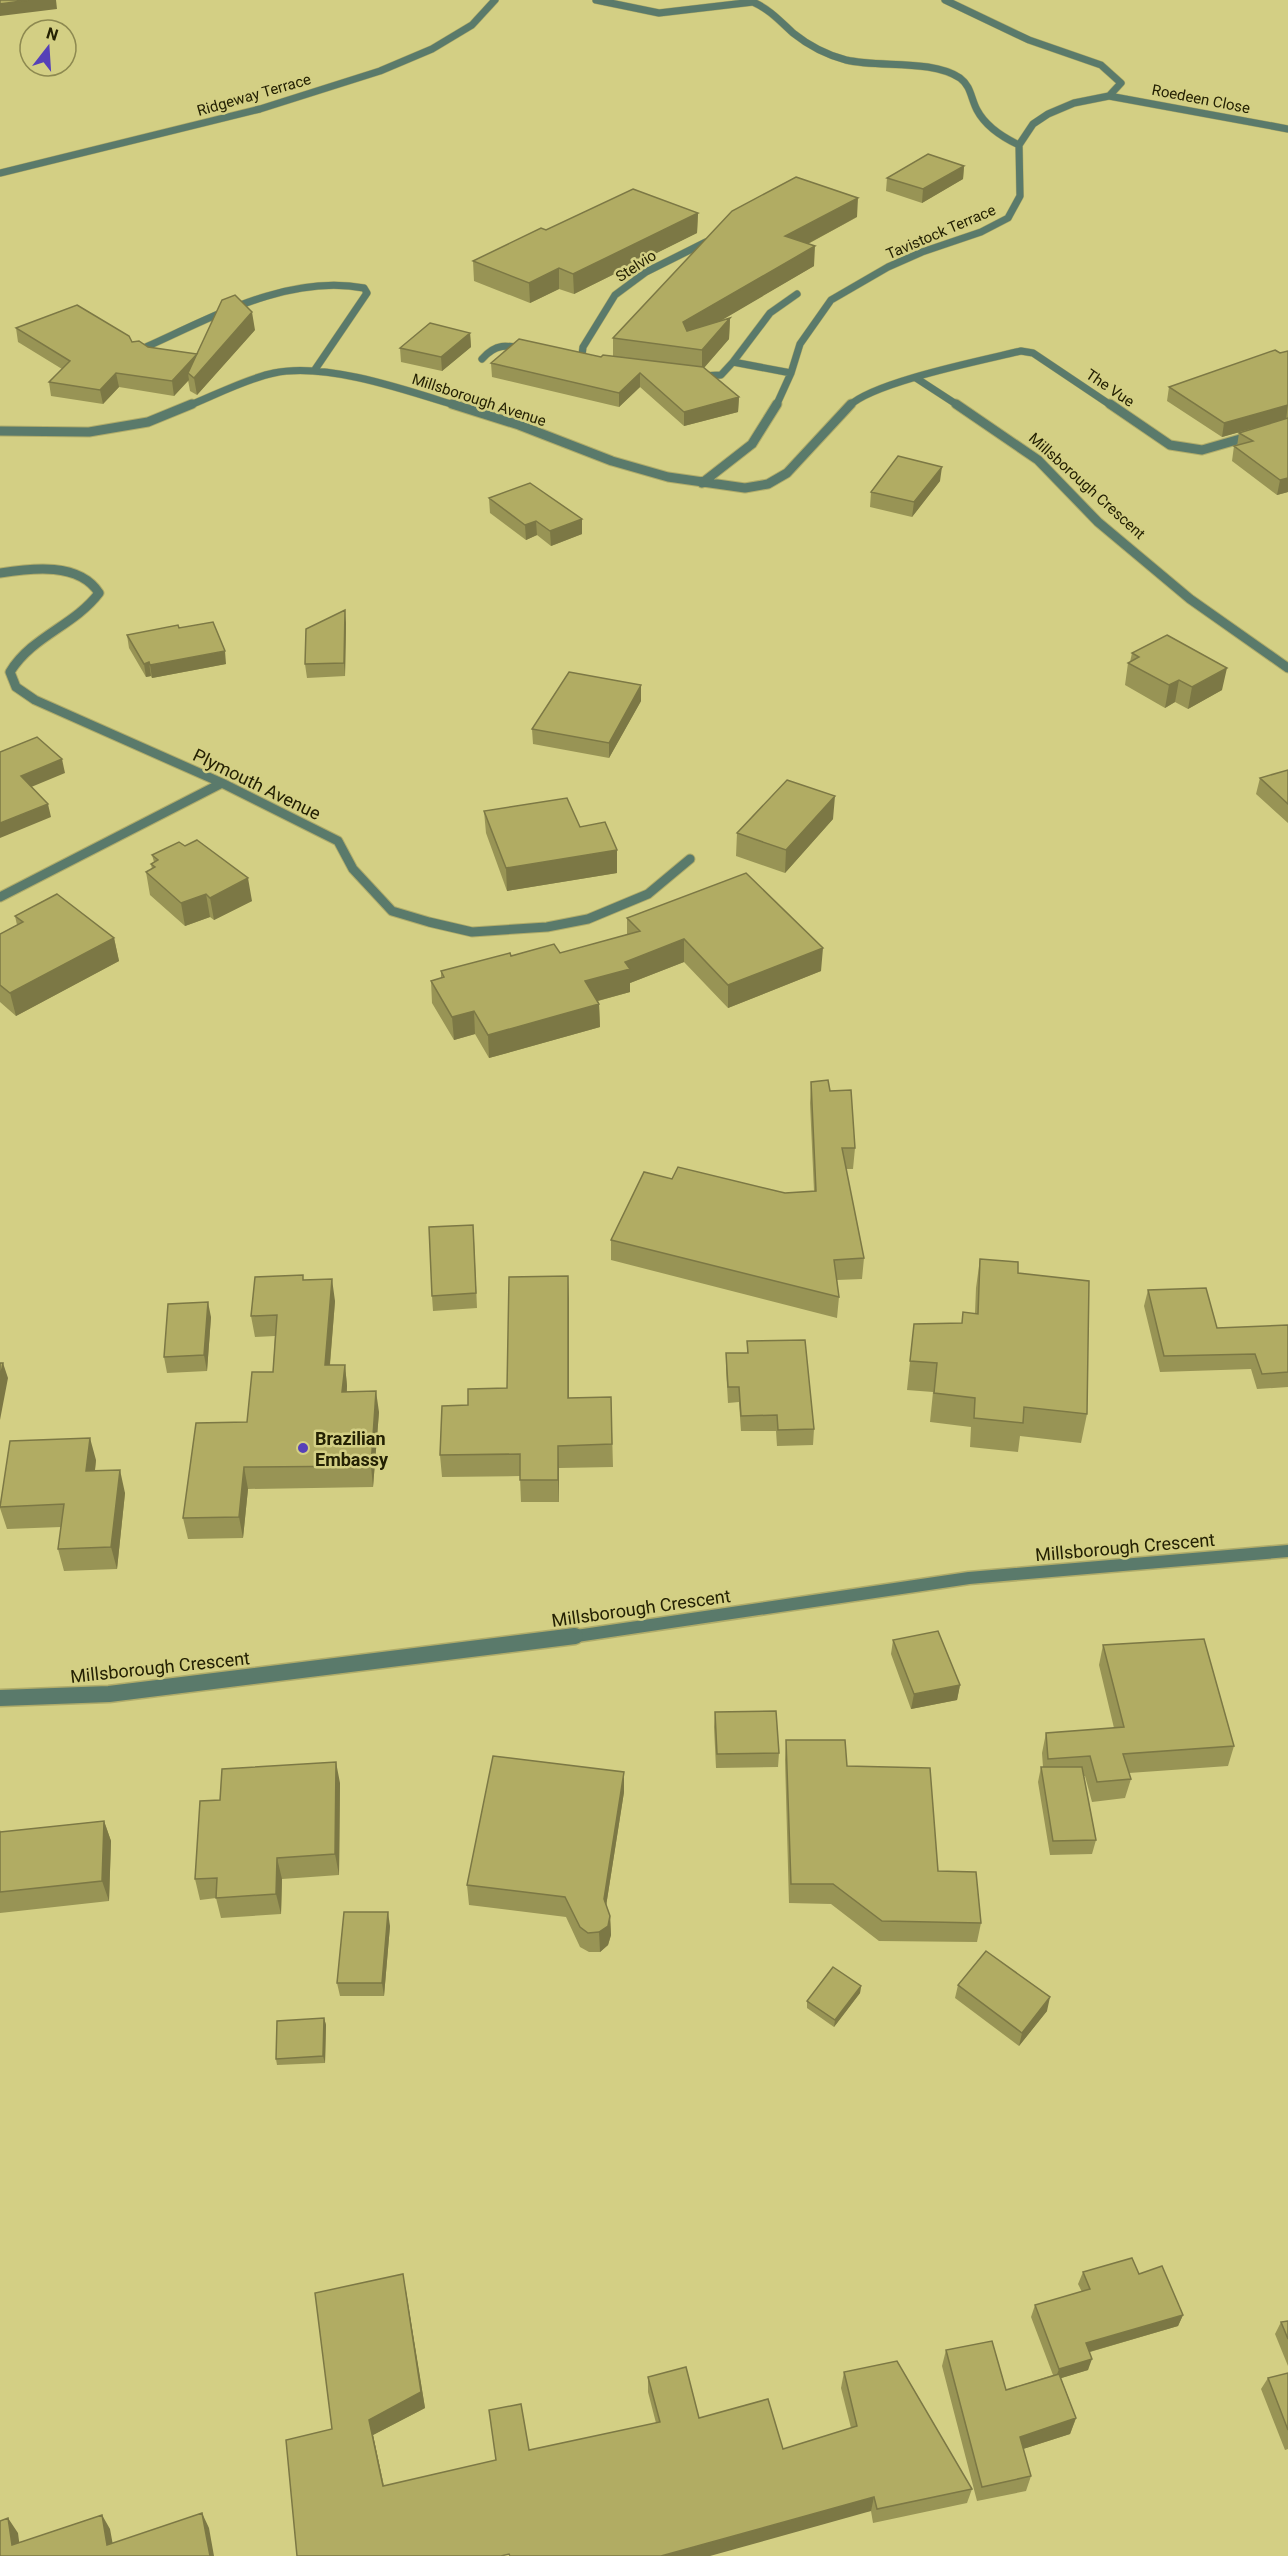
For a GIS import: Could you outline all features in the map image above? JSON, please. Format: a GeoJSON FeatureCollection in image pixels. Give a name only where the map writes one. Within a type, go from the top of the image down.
{"type":"FeatureCollection","features":[{"type":"Feature","properties":{"kind":"street","name":"Ridgeway Terrace"},"geometry":{"type":"LineString","coordinates":[[0,173],[211,123],[381,69],[454,37],[478,21],[495,0]]}},
{"type":"Feature","properties":{"kind":"street"},"geometry":{"type":"LineString","coordinates":[[596,0],[627,8],[667,13],[700,9],[728,2],[752,2],[766,9],[800,38],[834,56],[879,65],[938,71],[956,76],[970,86],[979,114],[995,133],[1019,145],[1033,124],[1048,114],[1074,103],[1109,96],[1121,82],[1101,65],[1029,40],[945,0]]}},
{"type":"Feature","properties":{"kind":"street","name":"Roedeen Close"},"geometry":{"type":"LineString","coordinates":[[1109,96],[1288,129]]}},
{"type":"Feature","properties":{"kind":"street","name":"Tavistock Terrace"},"geometry":{"type":"LineString","coordinates":[[702,483],[752,444],[777,404],[791,373],[800,344],[831,300],[888,267],[922,252],[981,232],[1008,218],[1020,196],[1019,145]]}},
{"type":"Feature","properties":{"kind":"street","name":"Stelvio"},"geometry":{"type":"LineString","coordinates":[[586,360],[582,355],[583,347],[615,296],[646,272],[706,242]]}},
{"type":"Feature","properties":{"kind":"street"},"geometry":{"type":"LineString","coordinates":[[137,351],[202,324],[231,309],[267,296],[342,283],[364,288],[367,293],[314,371]]}},
{"type":"Feature","properties":{"kind":"street"},"geometry":{"type":"LineString","coordinates":[[691,375],[714,377],[721,375],[770,313],[797,294]]}},
{"type":"Feature","properties":{"kind":"street"},"geometry":{"type":"LineString","coordinates":[[482,359],[492,347],[499,344],[532,350]]}},
{"type":"Feature","properties":{"kind":"street","name":"The Vue"},"geometry":{"type":"LineString","coordinates":[[916,378],[1013,352],[1033,353],[1170,445],[1202,450],[1266,431]]}},
{"type":"Feature","properties":{"kind":"street"},"geometry":{"type":"LineString","coordinates":[[575,358],[606,363]]}},
{"type":"Feature","properties":{"kind":"street"},"geometry":{"type":"LineString","coordinates":[[733,362],[791,373]]}},
{"type":"Feature","properties":{"kind":"street","name":"Millsborough Avenue"},"geometry":{"type":"LineString","coordinates":[[0,430],[89,432],[148,422],[272,373],[298,369],[415,393],[519,425],[612,461],[668,477],[745,488],[768,484],[787,473],[852,403],[875,392],[916,378]]}},
{"type":"Feature","properties":{"kind":"street","name":"Millsborough Crescent"},"geometry":{"type":"LineString","coordinates":[[916,378],[1030,454],[1058,479],[1098,522],[1190,599],[1288,668]]}},
{"type":"Feature","properties":{"kind":"street","name":"Plymouth Avenue"},"geometry":{"type":"LineString","coordinates":[[0,573],[39,569],[62,571],[83,576],[96,584],[99,593],[92,604],[80,615],[29,646],[16,658],[10,672],[16,687],[45,704],[222,783],[338,841],[353,869],[392,911],[472,932],[547,927],[588,919],[648,894],[690,859]]}},
{"type":"Feature","properties":{"kind":"street"},"geometry":{"type":"LineString","coordinates":[[0,897],[222,783]]}},
{"type":"Feature","properties":{"kind":"street","name":"Millsborough Crescent"},"geometry":{"type":"LineString","coordinates":[[0,1698],[121,1692],[577,1636],[969,1578],[1288,1551]]}},
{"type":"Feature","properties":{"kind":"building"},"geometry":{"type":"Polygon","coordinates":[[[0,0],[28,0],[0,4],[0,0]]]}},
{"type":"Feature","properties":{"kind":"building"},"geometry":{"type":"Polygon","coordinates":[[[928,154],[964,166],[923,189],[887,178],[928,154]]]}},
{"type":"Feature","properties":{"kind":"building"},"geometry":{"type":"Polygon","coordinates":[[[796,177],[858,198],[785,236],[815,246],[683,322],[687,331],[730,318],[702,350],[613,338],[732,211],[796,177]]]}},
{"type":"Feature","properties":{"kind":"building"},"geometry":{"type":"Polygon","coordinates":[[[633,189],[698,213],[573,274],[559,268],[529,283],[473,261],[541,228],[546,230],[633,189]]]}},
{"type":"Feature","properties":{"kind":"building"},"geometry":{"type":"Polygon","coordinates":[[[235,295],[252,312],[194,378],[188,373],[222,300],[235,295]]]}},
{"type":"Feature","properties":{"kind":"building"},"geometry":{"type":"Polygon","coordinates":[[[77,305],[129,336],[132,342],[139,341],[148,347],[197,354],[172,381],[116,373],[100,390],[49,382],[70,361],[16,328],[77,305]]]}},
{"type":"Feature","properties":{"kind":"building"},"geometry":{"type":"Polygon","coordinates":[[[430,323],[470,333],[441,357],[400,348],[430,323]]]}},
{"type":"Feature","properties":{"kind":"building"},"geometry":{"type":"Polygon","coordinates":[[[519,339],[601,357],[603,355],[703,367],[739,397],[684,412],[640,373],[619,393],[491,363],[519,339]]]}},
{"type":"Feature","properties":{"kind":"building"},"geometry":{"type":"Polygon","coordinates":[[[1275,350],[1280,353],[1288,351],[1288,405],[1224,423],[1169,387],[1275,350]]]}},
{"type":"Feature","properties":{"kind":"building"},"geometry":{"type":"Polygon","coordinates":[[[1288,418],[1288,478],[1280,480],[1234,446],[1253,441],[1239,433],[1288,418]]]}},
{"type":"Feature","properties":{"kind":"building"},"geometry":{"type":"Polygon","coordinates":[[[898,456],[942,467],[914,502],[871,492],[898,456]]]}},
{"type":"Feature","properties":{"kind":"building"},"geometry":{"type":"Polygon","coordinates":[[[530,483],[582,519],[550,531],[536,521],[525,525],[489,498],[530,483]]]}},
{"type":"Feature","properties":{"kind":"building"},"geometry":{"type":"Polygon","coordinates":[[[345,610],[344,663],[305,664],[306,629],[345,610]]]}},
{"type":"Feature","properties":{"kind":"building"},"geometry":{"type":"Polygon","coordinates":[[[213,622],[225,651],[150,665],[149,662],[144,664],[127,635],[178,625],[179,628],[213,622]]]}},
{"type":"Feature","properties":{"kind":"building"},"geometry":{"type":"Polygon","coordinates":[[[1167,635],[1227,668],[1192,687],[1179,680],[1169,685],[1128,663],[1139,657],[1132,653],[1167,635]]]}},
{"type":"Feature","properties":{"kind":"building"},"geometry":{"type":"Polygon","coordinates":[[[569,672],[641,685],[609,743],[532,729],[569,672]]]}},
{"type":"Feature","properties":{"kind":"building"},"geometry":{"type":"Polygon","coordinates":[[[37,737],[62,759],[21,776],[48,804],[0,823],[0,752],[37,737]]]}},
{"type":"Feature","properties":{"kind":"building"},"geometry":{"type":"Polygon","coordinates":[[[1288,770],[1288,804],[1260,778],[1288,770]]]}},
{"type":"Feature","properties":{"kind":"building"},"geometry":{"type":"Polygon","coordinates":[[[787,780],[835,796],[786,850],[737,833],[787,780]]]}},
{"type":"Feature","properties":{"kind":"building"},"geometry":{"type":"Polygon","coordinates":[[[567,798],[580,827],[605,822],[617,850],[506,868],[484,811],[567,798]]]}},
{"type":"Feature","properties":{"kind":"building"},"geometry":{"type":"Polygon","coordinates":[[[197,840],[248,878],[210,898],[206,894],[181,903],[146,872],[155,867],[151,864],[158,860],[152,855],[179,842],[185,846],[197,840]]]}},
{"type":"Feature","properties":{"kind":"building"},"geometry":{"type":"Polygon","coordinates":[[[746,873],[823,948],[728,985],[684,939],[625,962],[630,969],[585,981],[599,1004],[488,1035],[474,1011],[452,1017],[431,981],[444,977],[441,971],[510,953],[511,956],[554,944],[560,953],[640,931],[627,918],[746,873]]]}},
{"type":"Feature","properties":{"kind":"building"},"geometry":{"type":"Polygon","coordinates":[[[57,894],[114,938],[10,993],[0,985],[0,934],[23,922],[15,916],[57,894]]]}},
{"type":"Feature","properties":{"kind":"building"},"geometry":{"type":"Polygon","coordinates":[[[828,1080],[830,1091],[851,1090],[855,1148],[842,1148],[864,1258],[834,1260],[839,1297],[611,1240],[644,1172],[672,1179],[678,1167],[785,1193],[816,1191],[811,1082],[828,1080]]]}},
{"type":"Feature","properties":{"kind":"building"},"geometry":{"type":"Polygon","coordinates":[[[473,1225],[476,1293],[432,1296],[429,1227],[473,1225]]]}},
{"type":"Feature","properties":{"kind":"building"},"geometry":{"type":"Polygon","coordinates":[[[980,1259],[1018,1262],[1018,1273],[1089,1281],[1087,1414],[1024,1407],[1023,1423],[974,1418],[975,1398],[934,1393],[937,1363],[910,1361],[914,1324],[962,1323],[963,1312],[978,1314],[980,1259]]]}},
{"type":"Feature","properties":{"kind":"building"},"geometry":{"type":"Polygon","coordinates":[[[303,1275],[303,1280],[332,1279],[325,1365],[345,1365],[342,1392],[376,1391],[371,1466],[244,1467],[239,1517],[183,1518],[196,1423],[247,1422],[252,1372],[273,1372],[277,1315],[251,1316],[255,1277],[303,1275]]]}},
{"type":"Feature","properties":{"kind":"building"},"geometry":{"type":"Polygon","coordinates":[[[568,1276],[568,1398],[611,1397],[612,1444],[558,1446],[558,1480],[520,1480],[520,1454],[440,1455],[442,1406],[468,1405],[468,1389],[507,1388],[509,1277],[568,1276]]]}},
{"type":"Feature","properties":{"kind":"building"},"geometry":{"type":"Polygon","coordinates":[[[1206,1288],[1217,1328],[1288,1325],[1288,1372],[1262,1374],[1255,1354],[1164,1356],[1148,1290],[1206,1288]]]}},
{"type":"Feature","properties":{"kind":"building"},"geometry":{"type":"Polygon","coordinates":[[[208,1302],[204,1355],[164,1357],[168,1304],[208,1302]]]}},
{"type":"Feature","properties":{"kind":"building"},"geometry":{"type":"Polygon","coordinates":[[[805,1340],[814,1429],[778,1430],[777,1415],[741,1416],[739,1387],[728,1387],[726,1353],[748,1353],[747,1341],[805,1340]]]}},
{"type":"Feature","properties":{"kind":"building"},"geometry":{"type":"Polygon","coordinates":[[[0,1363],[3,1363],[0,1379],[0,1363]]]}},
{"type":"Feature","properties":{"kind":"building"},"geometry":{"type":"Polygon","coordinates":[[[90,1438],[86,1471],[120,1470],[111,1547],[58,1549],[64,1504],[0,1507],[10,1441],[90,1438]]]}},
{"type":"Feature","properties":{"kind":"building"},"geometry":{"type":"Polygon","coordinates":[[[938,1631],[960,1685],[914,1694],[893,1640],[938,1631]]]}},
{"type":"Feature","properties":{"kind":"building"},"geometry":{"type":"Polygon","coordinates":[[[1204,1639],[1234,1746],[1123,1754],[1131,1779],[1097,1782],[1090,1756],[1048,1759],[1046,1733],[1124,1727],[1103,1645],[1204,1639]]]}},
{"type":"Feature","properties":{"kind":"building"},"geometry":{"type":"Polygon","coordinates":[[[776,1711],[779,1753],[717,1754],[715,1712],[776,1711]]]}},
{"type":"Feature","properties":{"kind":"building"},"geometry":{"type":"Polygon","coordinates":[[[786,1740],[845,1740],[847,1766],[930,1768],[938,1871],[976,1872],[981,1923],[882,1921],[833,1884],[791,1884],[786,1740]]]}},
{"type":"Feature","properties":{"kind":"building"},"geometry":{"type":"Polygon","coordinates":[[[493,1756],[624,1772],[604,1899],[610,1916],[608,1926],[599,1932],[588,1933],[580,1927],[565,1897],[467,1885],[493,1756]]]}},
{"type":"Feature","properties":{"kind":"building"},"geometry":{"type":"Polygon","coordinates":[[[336,1762],[335,1854],[277,1858],[276,1894],[216,1898],[217,1878],[195,1879],[200,1801],[220,1800],[222,1769],[336,1762]]]}},
{"type":"Feature","properties":{"kind":"building"},"geometry":{"type":"Polygon","coordinates":[[[1041,1767],[1082,1767],[1096,1840],[1053,1841],[1041,1767]]]}},
{"type":"Feature","properties":{"kind":"building"},"geometry":{"type":"Polygon","coordinates":[[[104,1821],[102,1881],[0,1892],[0,1832],[104,1821]]]}},
{"type":"Feature","properties":{"kind":"building"},"geometry":{"type":"Polygon","coordinates":[[[344,1912],[388,1912],[382,1983],[337,1983],[344,1912]]]}},
{"type":"Feature","properties":{"kind":"building"},"geometry":{"type":"Polygon","coordinates":[[[986,1951],[1050,1997],[1022,2033],[958,1985],[986,1951]]]}},
{"type":"Feature","properties":{"kind":"building"},"geometry":{"type":"Polygon","coordinates":[[[833,1967],[861,1986],[835,2020],[807,2001],[833,1967]]]}},
{"type":"Feature","properties":{"kind":"building"},"geometry":{"type":"Polygon","coordinates":[[[324,2018],[323,2056],[276,2059],[277,2021],[324,2018]]]}},
{"type":"Feature","properties":{"kind":"building"},"geometry":{"type":"Polygon","coordinates":[[[1132,2258],[1139,2274],[1162,2266],[1183,2315],[1086,2343],[1092,2359],[1059,2369],[1035,2305],[1090,2289],[1083,2272],[1132,2258]]]}},
{"type":"Feature","properties":{"kind":"building"},"geometry":{"type":"Polygon","coordinates":[[[403,2274],[421,2392],[369,2420],[383,2486],[496,2460],[489,2410],[521,2404],[529,2450],[660,2422],[648,2377],[686,2367],[699,2418],[768,2399],[783,2449],[857,2426],[844,2372],[897,2361],[972,2489],[877,2509],[874,2497],[661,2556],[510,2556],[509,2554],[501,2556],[297,2556],[286,2440],[332,2429],[315,2293],[403,2274]]]}},
{"type":"Feature","properties":{"kind":"building"},"geometry":{"type":"Polygon","coordinates":[[[1288,2321],[1288,2339],[1281,2322],[1288,2321]]]}},
{"type":"Feature","properties":{"kind":"building"},"geometry":{"type":"Polygon","coordinates":[[[992,2341],[1006,2390],[1059,2374],[1076,2418],[1020,2437],[1031,2476],[982,2487],[946,2350],[992,2341]]]}},
{"type":"Feature","properties":{"kind":"building"},"geometry":{"type":"Polygon","coordinates":[[[1288,2373],[1288,2430],[1268,2378],[1288,2373]]]}},
{"type":"Feature","properties":{"kind":"building"},"geometry":{"type":"Polygon","coordinates":[[[202,2513],[210,2556],[0,2556],[0,2521],[8,2518],[12,2545],[102,2515],[107,2545],[202,2513]]]}},
{"type":"Feature","properties":{"kind":"place","name":"Brazilian Embassy"},"geometry":{"type":"Point","coordinates":[303,1448]}}]}
